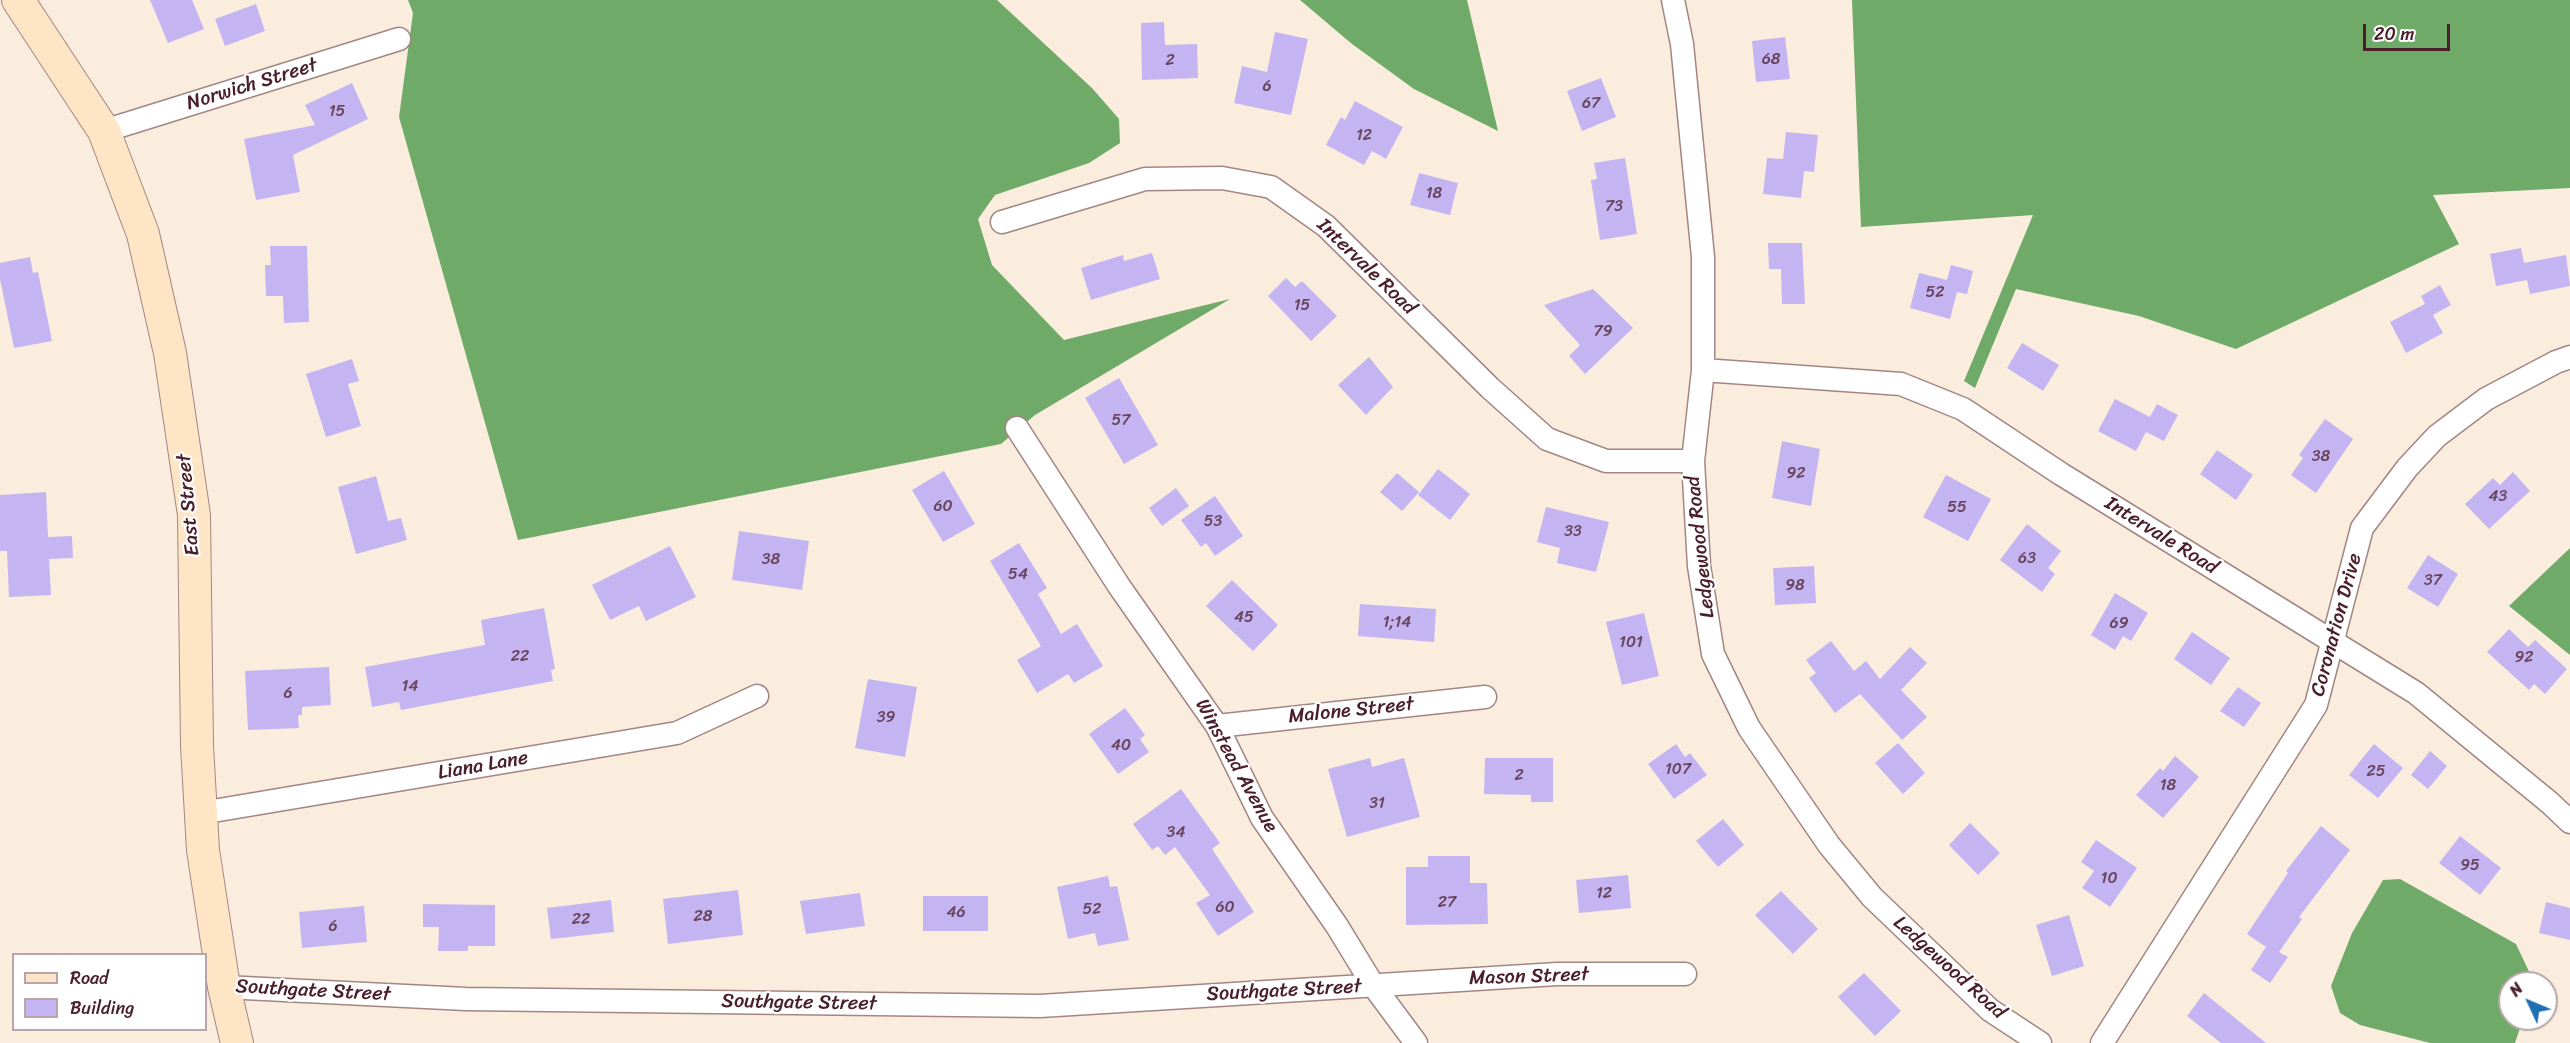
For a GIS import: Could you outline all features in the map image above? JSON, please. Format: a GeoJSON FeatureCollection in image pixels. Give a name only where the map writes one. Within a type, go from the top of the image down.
{"type":"FeatureCollection","features":[{"type":"Feature","properties":{"kind":"main road","name":"East Street"},"geometry":{"type":"LineString","coordinates":[[18,0],[104,131],[143,234],[170,353],[194,515],[197,746],[203,850],[224,987],[237,1043]]}},
{"type":"Feature","properties":{"kind":"street","name":"Ledgewood Road"},"geometry":{"type":"LineString","coordinates":[[1673,0],[1682,44],[1703,257],[1703,370],[1693,461],[1699,566],[1713,654],[1749,728],[1829,845],[1872,897],[1990,1010],[2040,1043]]}},
{"type":"Feature","properties":{"kind":"street","name":"Norwich Street"},"geometry":{"type":"LineString","coordinates":[[104,131],[399,39]]}},
{"type":"Feature","properties":{"kind":"street","name":"Intervale Road"},"geometry":{"type":"LineString","coordinates":[[1002,222],[1144,179],[1222,178],[1270,187],[1326,226],[1490,388],[1547,439],[1606,461],[1693,461]]}},
{"type":"Feature","properties":{"kind":"street","name":"Coronation Drive"},"geometry":{"type":"LineString","coordinates":[[2102,1043],[2316,705],[2362,528],[2407,468],[2437,436],[2486,399],[2570,357]]}},
{"type":"Feature","properties":{"kind":"street","name":"Intervale Road"},"geometry":{"type":"LineString","coordinates":[[1703,370],[1901,384],[1963,409],[2061,474],[2416,693],[2570,822]]}},
{"type":"Feature","properties":{"kind":"street","name":"Winstead Avenue"},"geometry":{"type":"LineString","coordinates":[[1017,428],[1119,586],[1217,726],[1262,818],[1338,926],[1373,985],[1416,1043]]}},
{"type":"Feature","properties":{"kind":"street","name":"Liana Lane"},"geometry":{"type":"LineString","coordinates":[[201,813],[677,733],[757,696]]}},
{"type":"Feature","properties":{"kind":"street","name":"Malone Street"},"geometry":{"type":"LineString","coordinates":[[1217,726],[1485,697]]}},
{"type":"Feature","properties":{"kind":"street","name":"Mason Street"},"geometry":{"type":"LineString","coordinates":[[1373,985],[1557,975],[1685,974]]}},
{"type":"Feature","properties":{"kind":"street","name":"Southgate Street"},"geometry":{"type":"LineString","coordinates":[[224,987],[466,999],[1040,1006],[1373,985]]}},
{"type":"Feature","properties":{"kind":"green space"},"geometry":{"type":"Polygon","coordinates":[[[408,0],[997,0],[1092,88],[1119,119],[1120,143],[1089,163],[995,195],[978,219],[992,265],[1064,340],[1230,299],[1035,415],[1001,444],[518,540],[399,117],[413,13],[408,0]]]}},
{"type":"Feature","properties":{"kind":"green space"},"geometry":{"type":"Polygon","coordinates":[[[1300,0],[1467,0],[1498,131],[1414,89],[1352,44],[1300,0]]]}},
{"type":"Feature","properties":{"kind":"green space"},"geometry":{"type":"Polygon","coordinates":[[[1852,0],[2570,0],[2570,188],[2433,195],[2459,244],[2236,349],[2139,316],[2016,289],[1975,388],[1964,381],[2033,215],[1861,227],[1852,0]]]}},
{"type":"Feature","properties":{"kind":"green space"},"geometry":{"type":"Polygon","coordinates":[[[2570,548],[2570,655],[2509,606],[2570,548]]]}},
{"type":"Feature","properties":{"kind":"green space"},"geometry":{"type":"Polygon","coordinates":[[[2400,879],[2516,944],[2529,971],[2498,971],[2498,1031],[2519,1031],[2515,1043],[2430,1043],[2360,1025],[2340,1013],[2331,986],[2352,933],[2383,880],[2400,879]]]}},
{"type":"Feature","properties":{"kind":"building"},"geometry":{"type":"Polygon","coordinates":[[[150,0],[192,0],[204,29],[168,43],[150,0]]]}},
{"type":"Feature","properties":{"kind":"building"},"geometry":{"type":"Polygon","coordinates":[[[256,4],[265,31],[225,46],[215,19],[256,4]]]}},
{"type":"Feature","properties":{"kind":"building"},"geometry":{"type":"Polygon","coordinates":[[[1164,22],[1165,45],[1197,44],[1198,78],[1142,80],[1141,23],[1164,22]]]}},
{"type":"Feature","properties":{"kind":"building"},"geometry":{"type":"Polygon","coordinates":[[[1275,32],[1308,39],[1291,115],[1234,103],[1242,66],[1267,72],[1275,32]]]}},
{"type":"Feature","properties":{"kind":"building"},"geometry":{"type":"Polygon","coordinates":[[[1785,37],[1790,79],[1756,82],[1752,41],[1785,37]]]}},
{"type":"Feature","properties":{"kind":"building"},"geometry":{"type":"Polygon","coordinates":[[[1601,78],[1616,117],[1582,131],[1567,91],[1601,78]]]}},
{"type":"Feature","properties":{"kind":"building"},"geometry":{"type":"Polygon","coordinates":[[[352,83],[368,119],[293,155],[300,192],[256,200],[244,139],[315,125],[305,105],[352,83]]]}},
{"type":"Feature","properties":{"kind":"building"},"geometry":{"type":"Polygon","coordinates":[[[1355,101],[1403,127],[1386,159],[1372,151],[1364,165],[1326,145],[1341,117],[1345,120],[1355,101]]]}},
{"type":"Feature","properties":{"kind":"building"},"geometry":{"type":"Polygon","coordinates":[[[1786,132],[1818,135],[1814,172],[1804,171],[1801,198],[1763,194],[1767,158],[1783,159],[1786,132]]]}},
{"type":"Feature","properties":{"kind":"building"},"geometry":{"type":"Polygon","coordinates":[[[1625,158],[1637,234],[1600,240],[1591,180],[1597,179],[1594,163],[1625,158]]]}},
{"type":"Feature","properties":{"kind":"building"},"geometry":{"type":"Polygon","coordinates":[[[1419,173],[1458,183],[1450,215],[1410,205],[1419,173]]]}},
{"type":"Feature","properties":{"kind":"building"},"geometry":{"type":"Polygon","coordinates":[[[1768,243],[1802,243],[1805,304],[1782,304],[1781,269],[1769,269],[1768,243]]]}},
{"type":"Feature","properties":{"kind":"building"},"geometry":{"type":"Polygon","coordinates":[[[270,246],[307,246],[309,322],[284,323],[283,296],[266,296],[265,265],[271,265],[270,246]]]}},
{"type":"Feature","properties":{"kind":"building"},"geometry":{"type":"Polygon","coordinates":[[[2521,248],[2524,263],[2566,255],[2570,286],[2530,294],[2527,280],[2496,286],[2490,254],[2521,248]]]}},
{"type":"Feature","properties":{"kind":"building"},"geometry":{"type":"Polygon","coordinates":[[[1152,253],[1160,279],[1091,300],[1081,268],[1123,255],[1124,261],[1152,253]]]}},
{"type":"Feature","properties":{"kind":"building"},"geometry":{"type":"Polygon","coordinates":[[[30,257],[33,273],[38,272],[52,341],[14,348],[0,279],[0,263],[30,257]]]}},
{"type":"Feature","properties":{"kind":"building"},"geometry":{"type":"Polygon","coordinates":[[[1951,265],[1973,271],[1967,294],[1957,292],[1950,319],[1910,308],[1919,273],[1947,280],[1951,265]]]}},
{"type":"Feature","properties":{"kind":"building"},"geometry":{"type":"Polygon","coordinates":[[[1286,278],[1295,287],[1302,281],[1337,316],[1311,341],[1268,296],[1286,278]]]}},
{"type":"Feature","properties":{"kind":"building"},"geometry":{"type":"Polygon","coordinates":[[[2440,285],[2451,305],[2433,315],[2443,333],[2406,353],[2390,322],[2425,304],[2421,296],[2440,285]]]}},
{"type":"Feature","properties":{"kind":"building"},"geometry":{"type":"Polygon","coordinates":[[[1593,289],[1633,328],[1585,374],[1569,356],[1580,345],[1544,305],[1593,289]]]}},
{"type":"Feature","properties":{"kind":"building"},"geometry":{"type":"Polygon","coordinates":[[[2022,343],[2059,365],[2043,391],[2007,368],[2022,343]]]}},
{"type":"Feature","properties":{"kind":"building"},"geometry":{"type":"Polygon","coordinates":[[[1369,357],[1393,387],[1366,415],[1338,385],[1369,357]]]}},
{"type":"Feature","properties":{"kind":"building"},"geometry":{"type":"Polygon","coordinates":[[[352,359],[359,381],[348,384],[361,426],[326,437],[306,374],[352,359]]]}},
{"type":"Feature","properties":{"kind":"building"},"geometry":{"type":"Polygon","coordinates":[[[1119,378],[1158,445],[1124,464],[1085,398],[1119,378]]]}},
{"type":"Feature","properties":{"kind":"building"},"geometry":{"type":"Polygon","coordinates":[[[2115,399],[2150,417],[2157,404],[2178,415],[2164,441],[2146,432],[2136,451],[2098,431],[2115,399]]]}},
{"type":"Feature","properties":{"kind":"building"},"geometry":{"type":"Polygon","coordinates":[[[2325,419],[2353,439],[2316,493],[2291,475],[2303,458],[2299,455],[2325,419]]]}},
{"type":"Feature","properties":{"kind":"building"},"geometry":{"type":"Polygon","coordinates":[[[1782,441],[1820,449],[1811,506],[1772,498],[1782,441]]]}},
{"type":"Feature","properties":{"kind":"building"},"geometry":{"type":"Polygon","coordinates":[[[2217,450],[2253,475],[2236,500],[2200,474],[2217,450]]]}},
{"type":"Feature","properties":{"kind":"building"},"geometry":{"type":"Polygon","coordinates":[[[1438,469],[1470,494],[1450,520],[1418,495],[1438,469]]]}},
{"type":"Feature","properties":{"kind":"building"},"geometry":{"type":"Polygon","coordinates":[[[944,471],[975,524],[943,542],[912,490],[944,471]]]}},
{"type":"Feature","properties":{"kind":"building"},"geometry":{"type":"Polygon","coordinates":[[[2513,472],[2530,491],[2489,529],[2465,504],[2493,478],[2500,485],[2513,472]]]}},
{"type":"Feature","properties":{"kind":"building"},"geometry":{"type":"Polygon","coordinates":[[[1397,473],[1419,492],[1402,511],[1380,492],[1397,473]]]}},
{"type":"Feature","properties":{"kind":"building"},"geometry":{"type":"Polygon","coordinates":[[[1946,475],[1991,499],[1968,541],[1923,517],[1946,475]]]}},
{"type":"Feature","properties":{"kind":"building"},"geometry":{"type":"Polygon","coordinates":[[[376,476],[388,521],[401,518],[407,540],[356,554],[338,487],[376,476]]]}},
{"type":"Feature","properties":{"kind":"building"},"geometry":{"type":"Polygon","coordinates":[[[1176,488],[1189,506],[1162,526],[1149,508],[1176,488]]]}},
{"type":"Feature","properties":{"kind":"building"},"geometry":{"type":"Polygon","coordinates":[[[46,492],[48,537],[72,536],[73,558],[49,559],[51,595],[9,597],[7,551],[0,551],[0,495],[46,492]]]}},
{"type":"Feature","properties":{"kind":"building"},"geometry":{"type":"Polygon","coordinates":[[[1215,496],[1243,536],[1215,556],[1206,543],[1201,547],[1181,520],[1215,496]]]}},
{"type":"Feature","properties":{"kind":"building"},"geometry":{"type":"Polygon","coordinates":[[[1546,507],[1609,522],[1596,572],[1557,563],[1560,548],[1537,542],[1546,507]]]}},
{"type":"Feature","properties":{"kind":"building"},"geometry":{"type":"Polygon","coordinates":[[[2027,524],[2061,551],[2048,568],[2055,574],[2042,592],[2000,560],[2027,524]]]}},
{"type":"Feature","properties":{"kind":"building"},"geometry":{"type":"Polygon","coordinates":[[[739,531],[809,541],[802,590],[732,580],[739,531]]]}},
{"type":"Feature","properties":{"kind":"building"},"geometry":{"type":"Polygon","coordinates":[[[1019,543],[1047,588],[1038,594],[1061,634],[1077,624],[1103,666],[1074,683],[1068,674],[1037,693],[1017,660],[1041,646],[990,561],[1019,543]]]}},
{"type":"Feature","properties":{"kind":"building"},"geometry":{"type":"Polygon","coordinates":[[[670,546],[696,597],[646,621],[639,606],[610,620],[592,585],[670,546]]]}},
{"type":"Feature","properties":{"kind":"building"},"geometry":{"type":"Polygon","coordinates":[[[2428,555],[2458,574],[2438,607],[2407,588],[2428,555]]]}},
{"type":"Feature","properties":{"kind":"building"},"geometry":{"type":"Polygon","coordinates":[[[1814,566],[1816,603],[1775,605],[1773,568],[1814,566]]]}},
{"type":"Feature","properties":{"kind":"building"},"geometry":{"type":"Polygon","coordinates":[[[1232,580],[1278,625],[1253,651],[1206,606],[1232,580]]]}},
{"type":"Feature","properties":{"kind":"building"},"geometry":{"type":"Polygon","coordinates":[[[2115,593],[2148,613],[2131,641],[2123,636],[2115,650],[2091,635],[2115,593]]]}},
{"type":"Feature","properties":{"kind":"building"},"geometry":{"type":"Polygon","coordinates":[[[1360,604],[1436,609],[1434,642],[1358,636],[1360,604]]]}},
{"type":"Feature","properties":{"kind":"building"},"geometry":{"type":"Polygon","coordinates":[[[544,608],[555,669],[551,670],[553,681],[401,710],[399,702],[372,707],[365,667],[485,645],[481,620],[544,608]]]}},
{"type":"Feature","properties":{"kind":"building"},"geometry":{"type":"Polygon","coordinates":[[[1644,613],[1659,676],[1622,685],[1606,622],[1644,613]]]}},
{"type":"Feature","properties":{"kind":"building"},"geometry":{"type":"Polygon","coordinates":[[[2509,629],[2528,647],[2535,640],[2567,669],[2545,694],[2534,684],[2529,690],[2487,652],[2509,629]]]}},
{"type":"Feature","properties":{"kind":"building"},"geometry":{"type":"Polygon","coordinates":[[[2192,632],[2230,658],[2211,685],[2174,659],[2192,632]]]}},
{"type":"Feature","properties":{"kind":"building"},"geometry":{"type":"Polygon","coordinates":[[[1831,641],[1854,671],[1866,661],[1880,679],[1910,647],[1927,663],[1901,690],[1927,717],[1902,740],[1860,694],[1835,713],[1809,678],[1816,673],[1806,660],[1831,641]]]}},
{"type":"Feature","properties":{"kind":"building"},"geometry":{"type":"Polygon","coordinates":[[[329,667],[331,705],[302,707],[302,715],[298,715],[299,728],[248,730],[245,671],[329,667]]]}},
{"type":"Feature","properties":{"kind":"building"},"geometry":{"type":"Polygon","coordinates":[[[868,679],[917,687],[905,757],[855,748],[868,679]]]}},
{"type":"Feature","properties":{"kind":"building"},"geometry":{"type":"Polygon","coordinates":[[[2238,687],[2261,703],[2244,727],[2220,711],[2238,687]]]}},
{"type":"Feature","properties":{"kind":"building"},"geometry":{"type":"Polygon","coordinates":[[[1125,708],[1145,735],[1140,739],[1149,752],[1118,774],[1089,734],[1125,708]]]}},
{"type":"Feature","properties":{"kind":"building"},"geometry":{"type":"Polygon","coordinates":[[[1898,743],[1925,773],[1903,794],[1875,763],[1898,743]]]}},
{"type":"Feature","properties":{"kind":"building"},"geometry":{"type":"Polygon","coordinates":[[[1676,744],[1685,757],[1690,753],[1707,775],[1674,799],[1648,764],[1676,744]]]}},
{"type":"Feature","properties":{"kind":"building"},"geometry":{"type":"Polygon","coordinates":[[[2374,744],[2403,768],[2378,798],[2349,775],[2374,744]]]}},
{"type":"Feature","properties":{"kind":"building"},"geometry":{"type":"Polygon","coordinates":[[[2430,751],[2447,766],[2428,789],[2411,775],[2430,751]]]}},
{"type":"Feature","properties":{"kind":"building"},"geometry":{"type":"Polygon","coordinates":[[[2175,756],[2199,777],[2163,818],[2136,795],[2160,768],[2163,771],[2175,756]]]}},
{"type":"Feature","properties":{"kind":"building"},"geometry":{"type":"Polygon","coordinates":[[[1370,758],[1372,767],[1404,758],[1420,817],[1347,837],[1328,769],[1370,758]]]}},
{"type":"Feature","properties":{"kind":"building"},"geometry":{"type":"Polygon","coordinates":[[[1485,758],[1553,758],[1553,802],[1531,802],[1531,795],[1484,794],[1485,758]]]}},
{"type":"Feature","properties":{"kind":"building"},"geometry":{"type":"Polygon","coordinates":[[[1181,789],[1220,843],[1212,849],[1254,912],[1218,936],[1196,903],[1210,895],[1175,847],[1165,855],[1158,846],[1152,850],[1133,824],[1181,789]]]}},
{"type":"Feature","properties":{"kind":"building"},"geometry":{"type":"Polygon","coordinates":[[[1723,819],[1744,845],[1718,867],[1696,841],[1723,819]]]}},
{"type":"Feature","properties":{"kind":"building"},"geometry":{"type":"Polygon","coordinates":[[[1970,823],[2000,853],[1978,875],[1949,845],[1970,823]]]}},
{"type":"Feature","properties":{"kind":"building"},"geometry":{"type":"Polygon","coordinates":[[[2321,826],[2350,850],[2299,917],[2302,919],[2279,952],[2288,957],[2270,983],[2251,970],[2266,947],[2247,934],[2288,873],[2286,871],[2321,826]]]}},
{"type":"Feature","properties":{"kind":"building"},"geometry":{"type":"Polygon","coordinates":[[[2460,836],[2501,868],[2480,895],[2439,863],[2460,836]]]}},
{"type":"Feature","properties":{"kind":"building"},"geometry":{"type":"Polygon","coordinates":[[[2096,840],[2137,868],[2110,907],[2082,888],[2094,871],[2081,862],[2096,840]]]}},
{"type":"Feature","properties":{"kind":"building"},"geometry":{"type":"Polygon","coordinates":[[[1428,856],[1470,856],[1470,883],[1487,883],[1488,924],[1406,925],[1406,867],[1428,867],[1428,856]]]}},
{"type":"Feature","properties":{"kind":"building"},"geometry":{"type":"Polygon","coordinates":[[[1628,875],[1631,908],[1579,913],[1576,880],[1628,875]]]}},
{"type":"Feature","properties":{"kind":"building"},"geometry":{"type":"Polygon","coordinates":[[[1108,876],[1110,887],[1117,886],[1129,940],[1098,946],[1095,933],[1068,939],[1057,887],[1108,876]]]}},
{"type":"Feature","properties":{"kind":"building"},"geometry":{"type":"Polygon","coordinates":[[[738,890],[743,935],[668,944],[663,899],[738,890]]]}},
{"type":"Feature","properties":{"kind":"building"},"geometry":{"type":"Polygon","coordinates":[[[1781,891],[1818,929],[1793,954],[1755,915],[1781,891]]]}},
{"type":"Feature","properties":{"kind":"building"},"geometry":{"type":"Polygon","coordinates":[[[860,893],[865,926],[806,934],[800,901],[860,893]]]}},
{"type":"Feature","properties":{"kind":"building"},"geometry":{"type":"Polygon","coordinates":[[[923,896],[988,896],[988,931],[923,931],[923,896]]]}},
{"type":"Feature","properties":{"kind":"building"},"geometry":{"type":"Polygon","coordinates":[[[611,900],[614,932],[551,939],[547,908],[611,900]]]}},
{"type":"Feature","properties":{"kind":"building"},"geometry":{"type":"Polygon","coordinates":[[[2546,902],[2570,908],[2570,940],[2539,933],[2546,902]]]}},
{"type":"Feature","properties":{"kind":"building"},"geometry":{"type":"Polygon","coordinates":[[[423,904],[495,905],[495,946],[468,946],[468,951],[438,951],[439,927],[423,927],[423,904]]]}},
{"type":"Feature","properties":{"kind":"building"},"geometry":{"type":"Polygon","coordinates":[[[364,906],[367,942],[302,948],[299,912],[364,906]]]}},
{"type":"Feature","properties":{"kind":"building"},"geometry":{"type":"Polygon","coordinates":[[[2069,915],[2084,966],[2052,976],[2036,925],[2069,915]]]}},
{"type":"Feature","properties":{"kind":"building"},"geometry":{"type":"Polygon","coordinates":[[[1864,973],[1901,1011],[1875,1036],[1838,997],[1864,973]]]}},
{"type":"Feature","properties":{"kind":"building"},"geometry":{"type":"Polygon","coordinates":[[[2204,993],[2266,1043],[2221,1043],[2187,1016],[2204,993]]]}}]}
